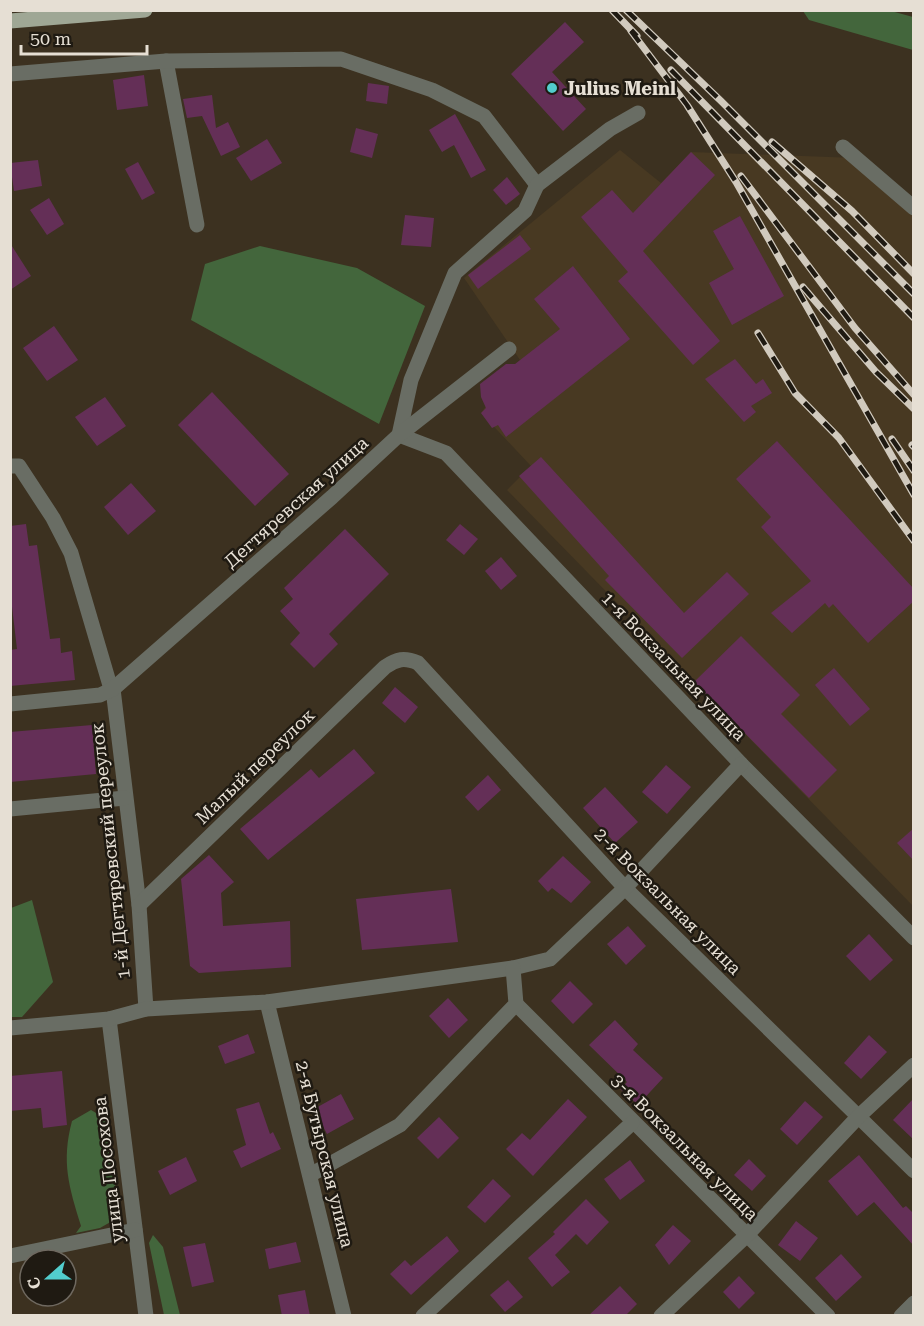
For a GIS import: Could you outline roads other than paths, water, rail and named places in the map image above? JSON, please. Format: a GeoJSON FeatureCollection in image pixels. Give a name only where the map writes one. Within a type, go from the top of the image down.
{"type":"FeatureCollection","features":[{"type":"Feature","properties":{"kind":"main road"},"geometry":{"type":"LineString","coordinates":[[10,21],[145,10]]}},
{"type":"Feature","properties":{"kind":"street"},"geometry":{"type":"LineString","coordinates":[[10,74],[166,61],[341,59],[432,90],[484,116],[537,185]]}},
{"type":"Feature","properties":{"kind":"street"},"geometry":{"type":"LineString","coordinates":[[166,61],[197,225]]}},
{"type":"Feature","properties":{"kind":"street"},"geometry":{"type":"LineString","coordinates":[[399,435],[411,380],[455,273],[525,211],[537,185],[610,129],[638,113]]}},
{"type":"Feature","properties":{"kind":"street"},"geometry":{"type":"LineString","coordinates":[[843,147],[914,208]]}},
{"type":"Feature","properties":{"kind":"street","name":"Дегтяревская улица"},"geometry":{"type":"LineString","coordinates":[[112,689],[332,497],[399,435],[509,349]]}},
{"type":"Feature","properties":{"kind":"street","name":"1-я Вокзальная улица"},"geometry":{"type":"LineString","coordinates":[[399,435],[446,453],[741,764],[914,938]]}},
{"type":"Feature","properties":{"kind":"street","name":"1-й Дегтяревский переулок"},"geometry":{"type":"LineString","coordinates":[[10,466],[20,466],[53,518],[71,553],[112,689],[139,905],[146,1009]]}},
{"type":"Feature","properties":{"kind":"street","name":"2-я Вокзальная улица"},"geometry":{"type":"LineString","coordinates":[[400,658],[418,663],[625,888],[914,1171]]}},
{"type":"Feature","properties":{"kind":"street","name":"Малый переулок"},"geometry":{"type":"LineString","coordinates":[[139,905],[385,667],[400,658]]}},
{"type":"Feature","properties":{"kind":"street"},"geometry":{"type":"LineString","coordinates":[[10,704],[100,694],[112,689]]}},
{"type":"Feature","properties":{"kind":"street"},"geometry":{"type":"LineString","coordinates":[[10,1028],[109,1019],[146,1009],[267,1002],[513,968],[550,959],[625,888],[741,764]]}},
{"type":"Feature","properties":{"kind":"street"},"geometry":{"type":"LineString","coordinates":[[10,809],[125,798]]}},
{"type":"Feature","properties":{"kind":"street"},"geometry":{"type":"LineString","coordinates":[[310,1175],[400,1125],[516,1004],[513,968]]}},
{"type":"Feature","properties":{"kind":"street","name":"2-я Бутырская улица"},"geometry":{"type":"LineString","coordinates":[[267,1002],[344,1316]]}},
{"type":"Feature","properties":{"kind":"street","name":"3-я Вокзальная улица"},"geometry":{"type":"LineString","coordinates":[[516,1004],[632,1123],[828,1316]]}},
{"type":"Feature","properties":{"kind":"street","name":"улица Посохова"},"geometry":{"type":"LineString","coordinates":[[109,1019],[146,1316]]}},
{"type":"Feature","properties":{"kind":"street"},"geometry":{"type":"LineString","coordinates":[[661,1316],[747,1236],[858,1117],[914,1065]]}},
{"type":"Feature","properties":{"kind":"street"},"geometry":{"type":"LineString","coordinates":[[423,1316],[632,1123]]}},
{"type":"Feature","properties":{"kind":"street"},"geometry":{"type":"LineString","coordinates":[[10,1256],[135,1230]]}},
{"type":"Feature","properties":{"kind":"street"},"geometry":{"type":"LineString","coordinates":[[901,1316],[914,1303]]}},
{"type":"Feature","properties":{"kind":"railway"},"geometry":{"type":"LineString","coordinates":[[612,10],[637,36]]}},
{"type":"Feature","properties":{"kind":"railway"},"geometry":{"type":"LineString","coordinates":[[626,10],[721,101],[914,294]]}},
{"type":"Feature","properties":{"kind":"railway"},"geometry":{"type":"LineString","coordinates":[[631,31],[687,105],[736,182],[914,495]]}},
{"type":"Feature","properties":{"kind":"railway"},"geometry":{"type":"LineString","coordinates":[[671,70],[914,318]]}},
{"type":"Feature","properties":{"kind":"railway"},"geometry":{"type":"LineString","coordinates":[[772,142],[852,211],[914,274]]}},
{"type":"Feature","properties":{"kind":"railway"},"geometry":{"type":"LineString","coordinates":[[741,176],[855,328],[914,395]]}},
{"type":"Feature","properties":{"kind":"railway"},"geometry":{"type":"LineString","coordinates":[[803,287],[876,372],[914,409]]}},
{"type":"Feature","properties":{"kind":"railway"},"geometry":{"type":"LineString","coordinates":[[758,333],[795,393],[839,438],[914,541]]}},
{"type":"Feature","properties":{"kind":"railway"},"geometry":{"type":"LineString","coordinates":[[892,439],[914,471]]}},
{"type":"Feature","properties":{"kind":"place","name":"Julius Meinl"},"geometry":{"type":"Point","coordinates":[552,88]}}]}
